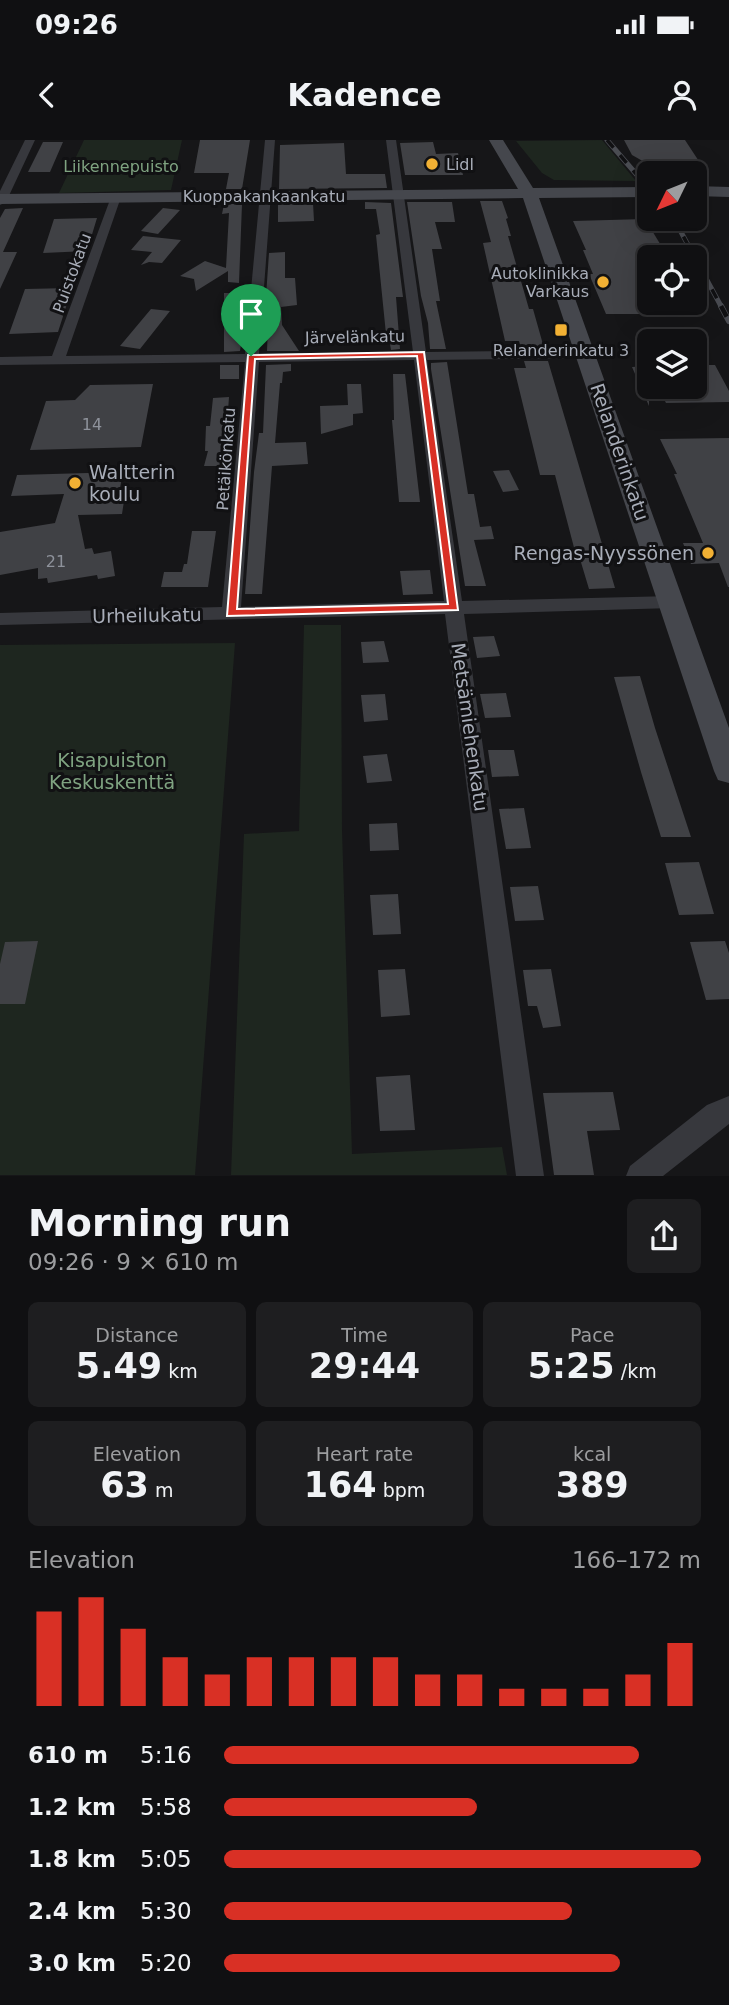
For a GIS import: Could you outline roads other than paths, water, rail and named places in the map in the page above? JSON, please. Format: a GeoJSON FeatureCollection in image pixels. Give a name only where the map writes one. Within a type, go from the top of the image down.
{"type":"FeatureCollection","features":[{"type":"Feature","properties":{"kind":"main road","name":"Relanderinkatu"},"geometry":{"type":"LineString","coordinates":[[496,140],[533,201],[729,771]]}},
{"type":"Feature","properties":{"kind":"main road"},"geometry":{"type":"LineString","coordinates":[[707,191],[729,192]]}},
{"type":"Feature","properties":{"kind":"main road","name":"Kuoppakankaankatu"},"geometry":{"type":"LineString","coordinates":[[0,200],[637,192]]}},
{"type":"Feature","properties":{"kind":"street"},"geometry":{"type":"LineString","coordinates":[[0,200],[30,140]]}},
{"type":"Feature","properties":{"kind":"street","name":"Petäikönkatu"},"geometry":{"type":"LineString","coordinates":[[231,613],[270,140]]}},
{"type":"Feature","properties":{"kind":"street","name":"Metsämiehenkatu"},"geometry":{"type":"LineString","coordinates":[[391,140],[530,1175]]}},
{"type":"Feature","properties":{"kind":"street","name":"Puistokatu"},"geometry":{"type":"LineString","coordinates":[[58,359],[116,197]]}},
{"type":"Feature","properties":{"kind":"street","name":"Järvelänkatu"},"geometry":{"type":"LineString","coordinates":[[0,361],[585,354]]}},
{"type":"Feature","properties":{"kind":"street","name":"Urheilukatu"},"geometry":{"type":"LineString","coordinates":[[0,619],[673,602]]}},
{"type":"Feature","properties":{"kind":"street"},"geometry":{"type":"LineString","coordinates":[[640,1175],[717,1115],[729,1110]]}},
{"type":"Feature","properties":{"kind":"railway"},"geometry":{"type":"LineString","coordinates":[[607,140],[637,175]]}},
{"type":"Feature","properties":{"kind":"railway"},"geometry":{"type":"LineString","coordinates":[[680,231],[722,308]]}},
{"type":"Feature","properties":{"kind":"railway"},"geometry":{"type":"LineString","coordinates":[[721,306],[729,321]]}},
{"type":"Feature","properties":{"kind":"place","name":"Lidl"},"geometry":{"type":"Point","coordinates":[432,164]}},
{"type":"Feature","properties":{"kind":"place","name":"Autoklinikka Varkaus"},"geometry":{"type":"Point","coordinates":[603,282]}},
{"type":"Feature","properties":{"kind":"place","name":"Relanderinkatu 3"},"geometry":{"type":"Point","coordinates":[561,330]}},
{"type":"Feature","properties":{"kind":"place","name":"Waltterin koulu"},"geometry":{"type":"Point","coordinates":[75,483]}},
{"type":"Feature","properties":{"kind":"place","name":"Rengas-Nyyssönen"},"geometry":{"type":"Point","coordinates":[708,553]}},
{"type":"Feature","properties":{"kind":"park label","name":"Liikennepuisto"},"geometry":{"type":"Point","coordinates":[121,166]}},
{"type":"Feature","properties":{"kind":"park label","name":"Kisapuiston Keskuskenttä"},"geometry":{"type":"Point","coordinates":[112,771]}}]}
